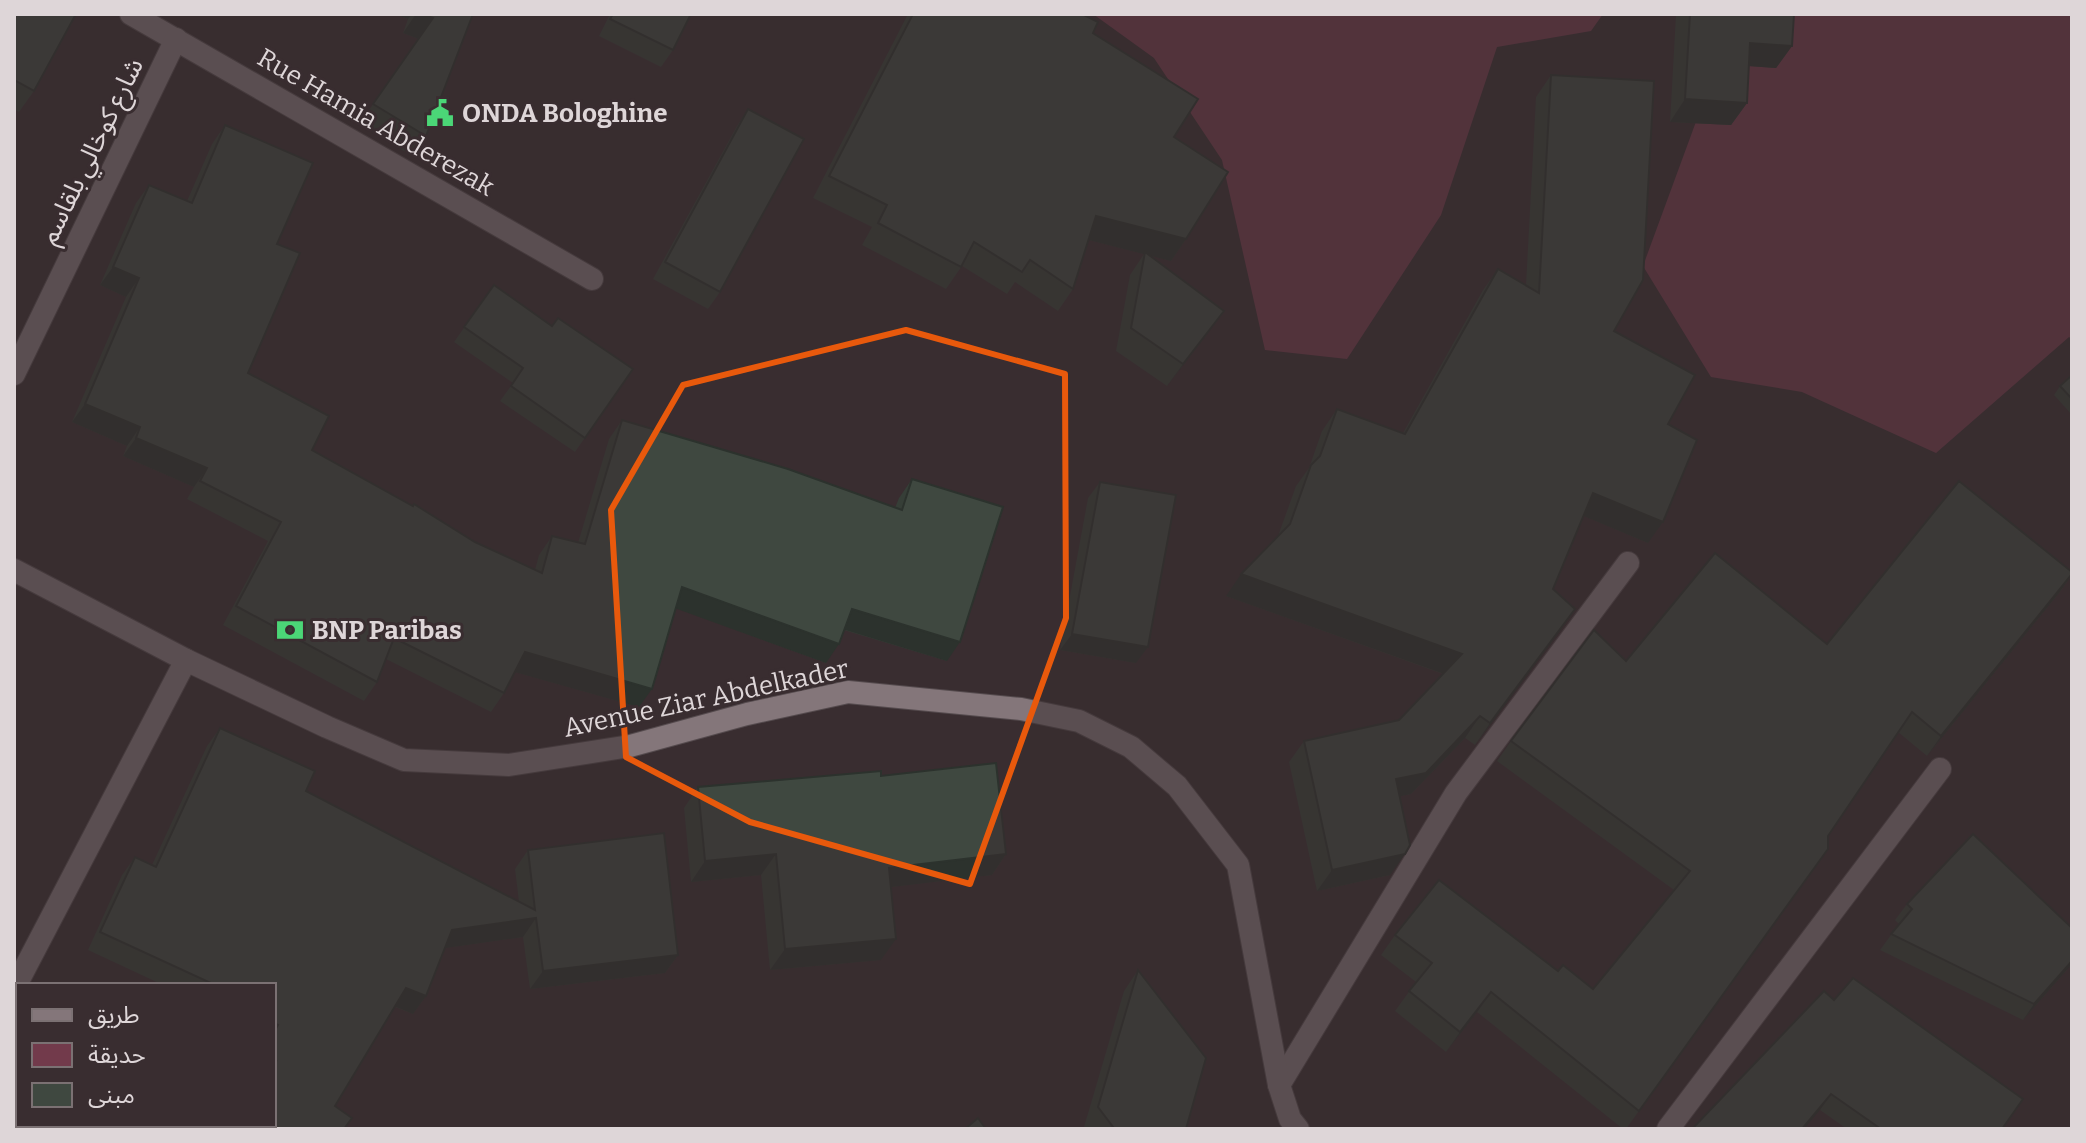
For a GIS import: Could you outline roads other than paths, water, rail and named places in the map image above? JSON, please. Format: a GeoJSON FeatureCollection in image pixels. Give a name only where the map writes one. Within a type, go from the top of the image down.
{"type":"FeatureCollection","features":[{"type":"Feature","properties":{"kind":"street","name":"Rue Hamia Abderezak"},"geometry":{"type":"LineString","coordinates":[[131,14],[592,279]]}},
{"type":"Feature","properties":{"kind":"street","name":"شارع كوخالي بلقاسم"},"geometry":{"type":"LineString","coordinates":[[14,374],[176,39]]}},
{"type":"Feature","properties":{"kind":"street"},"geometry":{"type":"LineString","coordinates":[[1279,1085],[1456,793],[1628,563]]}},
{"type":"Feature","properties":{"kind":"street","name":"Avenue Ziar Abdelkader"},"geometry":{"type":"LineString","coordinates":[[14,570],[186,660],[404,760],[509,765],[615,749],[747,714],[848,692],[1021,709],[1079,721],[1131,747],[1177,786],[1238,865],[1289,1126]]}},
{"type":"Feature","properties":{"kind":"street"},"geometry":{"type":"LineString","coordinates":[[17,983],[186,660]]}},
{"type":"Feature","properties":{"kind":"street"},"geometry":{"type":"LineString","coordinates":[[1668,1129],[1940,769]]}},
{"type":"Feature","properties":{"kind":"place","name":"ONDA Bologhine"},"geometry":{"type":"Point","coordinates":[440,113]}},
{"type":"Feature","properties":{"kind":"place","name":"BNP Paribas"},"geometry":{"type":"Point","coordinates":[290,630]}}]}
